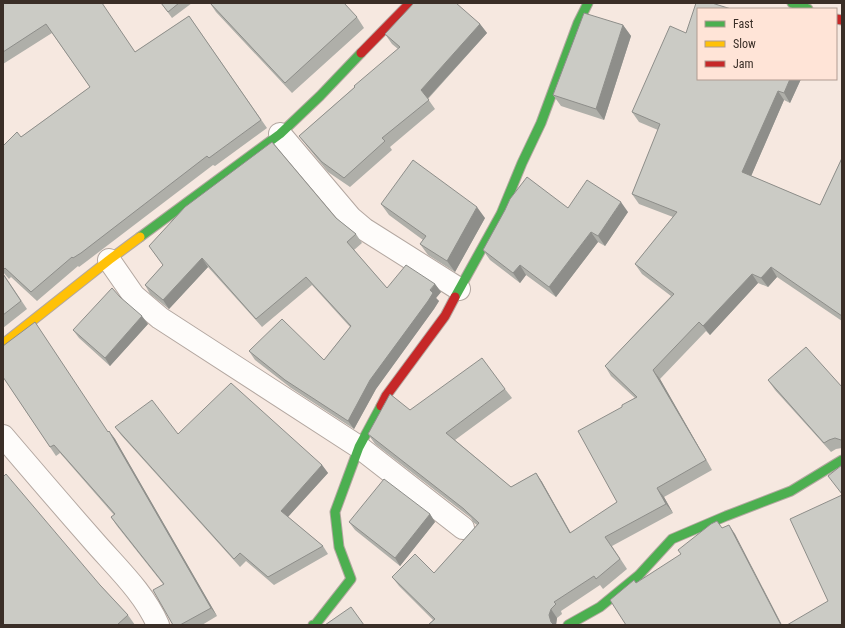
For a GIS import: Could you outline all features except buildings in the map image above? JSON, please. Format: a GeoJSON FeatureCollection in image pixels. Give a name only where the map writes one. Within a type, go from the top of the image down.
{"type":"FeatureCollection","features":[{"type":"Feature","properties":{"kind":"street"},"geometry":{"type":"LineString","coordinates":[[3,344],[109,260],[280,134],[320,96],[410,3]]}},
{"type":"Feature","properties":{"kind":"street"},"geometry":{"type":"LineString","coordinates":[[313,625],[315,625],[351,579],[339,547],[335,512],[358,447],[386,396],[445,316],[501,214],[522,163],[541,124],[578,23],[588,3]]}},
{"type":"Feature","properties":{"kind":"street"},"geometry":{"type":"LineString","coordinates":[[792,3],[805,8]]}},
{"type":"Feature","properties":{"kind":"street"},"geometry":{"type":"LineString","coordinates":[[280,134],[351,218],[364,229],[459,289]]}},
{"type":"Feature","properties":{"kind":"street"},"geometry":{"type":"LineString","coordinates":[[109,260],[134,296],[160,318],[358,447],[463,528]]}},
{"type":"Feature","properties":{"kind":"street"},"geometry":{"type":"LineString","coordinates":[[3,436],[136,589],[158,625]]}},
{"type":"Feature","properties":{"kind":"street"},"geometry":{"type":"LineString","coordinates":[[568,625],[600,607],[639,575],[672,539],[791,491],[842,460]]}},
{"type":"Feature","properties":{"kind":"traffic: fast"},"geometry":{"type":"LineString","coordinates":[[455,297],[501,214],[522,163],[541,123],[578,23],[588,3]]}},
{"type":"Feature","properties":{"kind":"traffic: fast"},"geometry":{"type":"LineString","coordinates":[[792,3],[805,8]]}},
{"type":"Feature","properties":{"kind":"traffic: fast"},"geometry":{"type":"LineString","coordinates":[[140,237],[280,134],[320,96],[361,53]]}},
{"type":"Feature","properties":{"kind":"traffic: fast"},"geometry":{"type":"LineString","coordinates":[[313,625],[315,625],[351,579],[339,547],[335,512],[359,447],[381,406]]}},
{"type":"Feature","properties":{"kind":"traffic: fast"},"geometry":{"type":"LineString","coordinates":[[568,625],[600,607],[639,575],[672,539],[791,491],[842,460]]}},
{"type":"Feature","properties":{"kind":"traffic: slow"},"geometry":{"type":"LineString","coordinates":[[3,344],[140,237]]}},
{"type":"Feature","properties":{"kind":"traffic: jam"},"geometry":{"type":"LineString","coordinates":[[361,53],[410,3]]}},
{"type":"Feature","properties":{"kind":"traffic: jam"},"geometry":{"type":"LineString","coordinates":[[837,19],[842,20]]}},
{"type":"Feature","properties":{"kind":"traffic: jam"},"geometry":{"type":"LineString","coordinates":[[381,406],[386,396],[445,316],[455,297]]}}]}
